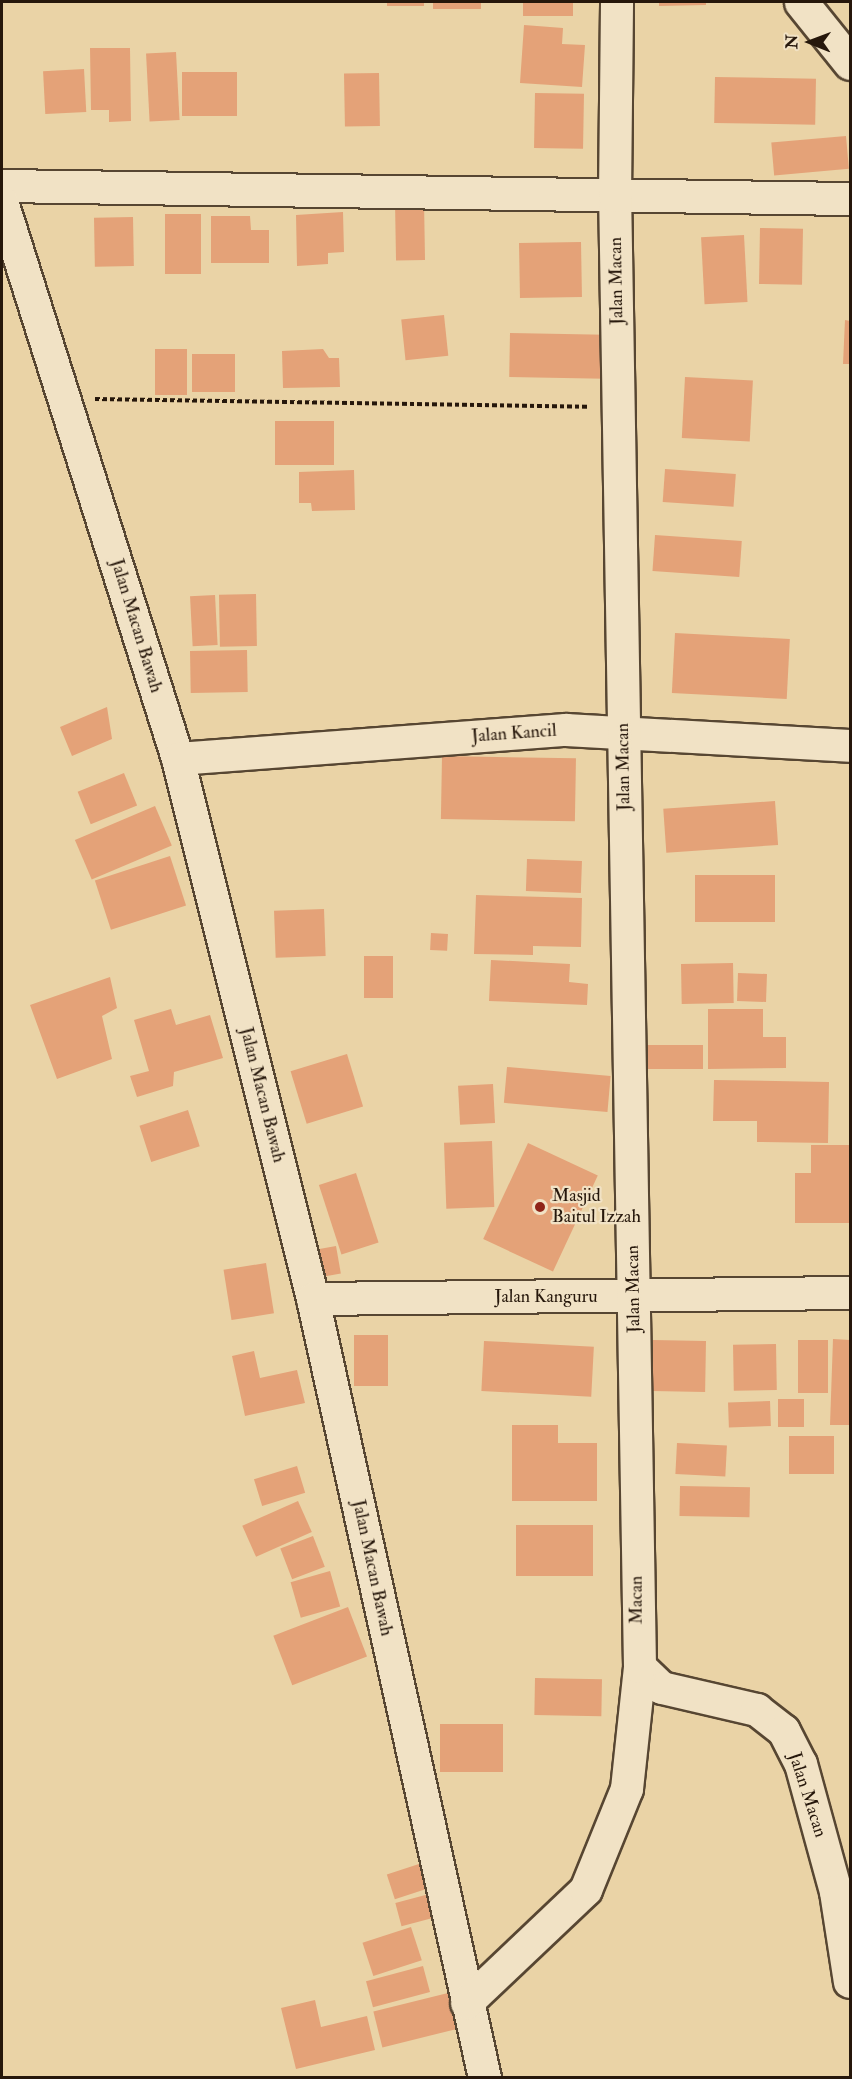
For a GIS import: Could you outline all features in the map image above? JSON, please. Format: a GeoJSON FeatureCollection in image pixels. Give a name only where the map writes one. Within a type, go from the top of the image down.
{"type":"FeatureCollection","features":[{"type":"Feature","properties":{"kind":"street","name":"Jalan Macan"},"geometry":{"type":"LineString","coordinates":[[617,2],[615,196],[635,1296],[636,1532]]}},
{"type":"Feature","properties":{"kind":"street"},"geometry":{"type":"LineString","coordinates":[[801,2],[850,63]]}},
{"type":"Feature","properties":{"kind":"street"},"geometry":{"type":"LineString","coordinates":[[2,186],[850,200]]}},
{"type":"Feature","properties":{"kind":"street","name":"Jalan Macan Bawah"},"geometry":{"type":"LineString","coordinates":[[2,202],[178,759],[313,1299],[485,2078]]}},
{"type":"Feature","properties":{"kind":"street","name":"Jalan Kancil"},"geometry":{"type":"LineString","coordinates":[[178,759],[566,730],[850,746]]}},
{"type":"Feature","properties":{"kind":"street","name":"Jalan Kanguru"},"geometry":{"type":"LineString","coordinates":[[313,1299],[850,1293]]}},
{"type":"Feature","properties":{"kind":"street","name":"Macan"},"geometry":{"type":"LineString","coordinates":[[467,2003],[586,1890],[627,1789],[640,1667],[636,1532]]}},
{"type":"Feature","properties":{"kind":"street","name":"Jalan Macan"},"geometry":{"type":"LineString","coordinates":[[640,1667],[662,1688],[757,1710],[784,1731],[801,1764],[840,1870],[850,1982]]}},
{"type":"Feature","properties":{"kind":"path"},"geometry":{"type":"LineString","coordinates":[[64,399],[620,408]]}},
{"type":"Feature","properties":{"kind":"building"},"geometry":{"type":"Polygon","coordinates":[[[387,2],[424,2],[424,6],[387,6],[387,2]]]}},
{"type":"Feature","properties":{"kind":"building"},"geometry":{"type":"Polygon","coordinates":[[[433,2],[481,2],[481,9],[433,9],[433,2]]]}},
{"type":"Feature","properties":{"kind":"building"},"geometry":{"type":"Polygon","coordinates":[[[523,2],[573,2],[573,16],[523,16],[523,2]]]}},
{"type":"Feature","properties":{"kind":"building"},"geometry":{"type":"Polygon","coordinates":[[[659,2],[706,2],[706,5],[659,6],[659,2]]]}},
{"type":"Feature","properties":{"kind":"building"},"geometry":{"type":"Polygon","coordinates":[[[524,25],[563,28],[562,44],[585,45],[582,87],[520,83],[524,25]]]}},
{"type":"Feature","properties":{"kind":"building"},"geometry":{"type":"Polygon","coordinates":[[[90,48],[130,48],[131,121],[109,122],[109,110],[91,110],[90,48]]]}},
{"type":"Feature","properties":{"kind":"building"},"geometry":{"type":"Polygon","coordinates":[[[176,52],[180,120],[150,121],[146,54],[176,52]]]}},
{"type":"Feature","properties":{"kind":"building"},"geometry":{"type":"Polygon","coordinates":[[[84,69],[86,112],[45,114],[43,71],[84,69]]]}},
{"type":"Feature","properties":{"kind":"building"},"geometry":{"type":"Polygon","coordinates":[[[182,72],[237,72],[237,116],[182,116],[182,72]]]}},
{"type":"Feature","properties":{"kind":"building"},"geometry":{"type":"Polygon","coordinates":[[[379,73],[380,126],[345,127],[344,74],[379,73]]]}},
{"type":"Feature","properties":{"kind":"building"},"geometry":{"type":"Polygon","coordinates":[[[715,77],[816,79],[815,125],[714,123],[715,77]]]}},
{"type":"Feature","properties":{"kind":"building"},"geometry":{"type":"Polygon","coordinates":[[[535,93],[584,94],[583,149],[534,148],[535,93]]]}},
{"type":"Feature","properties":{"kind":"building"},"geometry":{"type":"Polygon","coordinates":[[[846,136],[849,169],[774,175],[771,143],[846,136]]]}},
{"type":"Feature","properties":{"kind":"building"},"geometry":{"type":"Polygon","coordinates":[[[424,201],[425,260],[396,260],[395,202],[424,201]]]}},
{"type":"Feature","properties":{"kind":"building"},"geometry":{"type":"Polygon","coordinates":[[[343,212],[344,252],[328,253],[328,264],[297,266],[296,215],[343,212]]]}},
{"type":"Feature","properties":{"kind":"building"},"geometry":{"type":"Polygon","coordinates":[[[165,214],[201,214],[201,274],[165,274],[165,214]]]}},
{"type":"Feature","properties":{"kind":"building"},"geometry":{"type":"Polygon","coordinates":[[[211,216],[250,216],[251,230],[269,230],[269,263],[211,263],[211,216]]]}},
{"type":"Feature","properties":{"kind":"building"},"geometry":{"type":"Polygon","coordinates":[[[133,217],[134,266],[95,267],[94,218],[133,217]]]}},
{"type":"Feature","properties":{"kind":"building"},"geometry":{"type":"Polygon","coordinates":[[[760,228],[803,229],[802,285],[759,284],[760,228]]]}},
{"type":"Feature","properties":{"kind":"building"},"geometry":{"type":"Polygon","coordinates":[[[744,235],[748,302],[705,304],[701,237],[744,235]]]}},
{"type":"Feature","properties":{"kind":"building"},"geometry":{"type":"Polygon","coordinates":[[[581,242],[582,297],[520,298],[519,243],[581,242]]]}},
{"type":"Feature","properties":{"kind":"building"},"geometry":{"type":"Polygon","coordinates":[[[444,315],[448,356],[406,360],[401,319],[444,315]]]}},
{"type":"Feature","properties":{"kind":"building"},"geometry":{"type":"Polygon","coordinates":[[[845,320],[850,321],[850,364],[843,364],[845,320]]]}},
{"type":"Feature","properties":{"kind":"building"},"geometry":{"type":"Polygon","coordinates":[[[510,333],[605,335],[604,379],[509,377],[510,333]]]}},
{"type":"Feature","properties":{"kind":"building"},"geometry":{"type":"Polygon","coordinates":[[[155,349],[187,349],[187,395],[155,395],[155,349]]]}},
{"type":"Feature","properties":{"kind":"building"},"geometry":{"type":"Polygon","coordinates":[[[323,349],[329,358],[339,358],[340,387],[283,388],[282,351],[323,349]]]}},
{"type":"Feature","properties":{"kind":"building"},"geometry":{"type":"Polygon","coordinates":[[[192,354],[235,354],[235,392],[192,392],[192,354]]]}},
{"type":"Feature","properties":{"kind":"building"},"geometry":{"type":"Polygon","coordinates":[[[685,377],[753,381],[750,441],[682,438],[685,377]]]}},
{"type":"Feature","properties":{"kind":"building"},"geometry":{"type":"Polygon","coordinates":[[[275,421],[334,421],[334,465],[275,465],[275,421]]]}},
{"type":"Feature","properties":{"kind":"building"},"geometry":{"type":"Polygon","coordinates":[[[665,469],[736,474],[734,507],[663,502],[665,469]]]}},
{"type":"Feature","properties":{"kind":"building"},"geometry":{"type":"Polygon","coordinates":[[[354,470],[355,510],[312,511],[311,503],[299,503],[299,472],[354,470]]]}},
{"type":"Feature","properties":{"kind":"building"},"geometry":{"type":"Polygon","coordinates":[[[655,535],[742,541],[739,577],[652,571],[655,535]]]}},
{"type":"Feature","properties":{"kind":"building"},"geometry":{"type":"Polygon","coordinates":[[[256,594],[257,646],[220,647],[219,595],[256,594]]]}},
{"type":"Feature","properties":{"kind":"building"},"geometry":{"type":"Polygon","coordinates":[[[215,595],[218,645],[193,646],[190,596],[215,595]]]}},
{"type":"Feature","properties":{"kind":"building"},"geometry":{"type":"Polygon","coordinates":[[[675,633],[790,639],[787,699],[672,693],[675,633]]]}},
{"type":"Feature","properties":{"kind":"building"},"geometry":{"type":"Polygon","coordinates":[[[247,650],[248,692],[191,693],[190,651],[247,650]]]}},
{"type":"Feature","properties":{"kind":"building"},"geometry":{"type":"Polygon","coordinates":[[[107,707],[112,739],[72,756],[60,727],[107,707]]]}},
{"type":"Feature","properties":{"kind":"building"},"geometry":{"type":"Polygon","coordinates":[[[442,756],[576,758],[575,821],[441,819],[442,756]]]}},
{"type":"Feature","properties":{"kind":"building"},"geometry":{"type":"Polygon","coordinates":[[[124,773],[137,805],[91,824],[78,792],[124,773]]]}},
{"type":"Feature","properties":{"kind":"building"},"geometry":{"type":"Polygon","coordinates":[[[775,801],[778,845],[666,853],[663,809],[775,801]]]}},
{"type":"Feature","properties":{"kind":"building"},"geometry":{"type":"Polygon","coordinates":[[[155,806],[172,846],[92,880],[75,840],[155,806]]]}},
{"type":"Feature","properties":{"kind":"building"},"geometry":{"type":"Polygon","coordinates":[[[170,856],[186,905],[111,930],[95,880],[170,856]]]}},
{"type":"Feature","properties":{"kind":"building"},"geometry":{"type":"Polygon","coordinates":[[[527,859],[582,861],[581,893],[526,891],[527,859]]]}},
{"type":"Feature","properties":{"kind":"building"},"geometry":{"type":"Polygon","coordinates":[[[695,875],[775,875],[775,922],[695,922],[695,875]]]}},
{"type":"Feature","properties":{"kind":"building"},"geometry":{"type":"Polygon","coordinates":[[[476,895],[582,898],[581,947],[533,946],[533,955],[474,954],[476,895]]]}},
{"type":"Feature","properties":{"kind":"building"},"geometry":{"type":"Polygon","coordinates":[[[324,909],[326,956],[276,958],[274,911],[324,909]]]}},
{"type":"Feature","properties":{"kind":"building"},"geometry":{"type":"Polygon","coordinates":[[[431,933],[448,934],[447,951],[430,950],[431,933]]]}},
{"type":"Feature","properties":{"kind":"building"},"geometry":{"type":"Polygon","coordinates":[[[364,956],[393,956],[393,998],[364,998],[364,956]]]}},
{"type":"Feature","properties":{"kind":"building"},"geometry":{"type":"Polygon","coordinates":[[[491,960],[570,964],[569,982],[588,984],[587,1005],[489,1001],[491,960]]]}},
{"type":"Feature","properties":{"kind":"building"},"geometry":{"type":"Polygon","coordinates":[[[733,963],[734,1003],[682,1004],[681,964],[733,963]]]}},
{"type":"Feature","properties":{"kind":"building"},"geometry":{"type":"Polygon","coordinates":[[[738,973],[767,974],[766,1002],[737,1001],[738,973]]]}},
{"type":"Feature","properties":{"kind":"building"},"geometry":{"type":"Polygon","coordinates":[[[110,977],[117,1008],[102,1016],[112,1059],[57,1079],[30,1005],[110,977]]]}},
{"type":"Feature","properties":{"kind":"building"},"geometry":{"type":"Polygon","coordinates":[[[171,1009],[176,1025],[210,1015],[223,1058],[174,1072],[173,1086],[137,1097],[130,1076],[149,1071],[134,1020],[171,1009]]]}},
{"type":"Feature","properties":{"kind":"building"},"geometry":{"type":"Polygon","coordinates":[[[708,1009],[763,1009],[763,1037],[786,1037],[786,1068],[708,1069],[708,1009]]]}},
{"type":"Feature","properties":{"kind":"building"},"geometry":{"type":"Polygon","coordinates":[[[645,1045],[703,1045],[703,1069],[645,1069],[645,1045]]]}},
{"type":"Feature","properties":{"kind":"building"},"geometry":{"type":"Polygon","coordinates":[[[347,1054],[363,1107],[307,1124],[291,1071],[347,1054]]]}},
{"type":"Feature","properties":{"kind":"building"},"geometry":{"type":"Polygon","coordinates":[[[507,1067],[611,1076],[607,1112],[504,1103],[507,1067]]]}},
{"type":"Feature","properties":{"kind":"building"},"geometry":{"type":"Polygon","coordinates":[[[714,1080],[829,1082],[828,1143],[757,1142],[757,1121],[713,1121],[714,1080]]]}},
{"type":"Feature","properties":{"kind":"building"},"geometry":{"type":"Polygon","coordinates":[[[493,1084],[495,1123],[460,1125],[458,1086],[493,1084]]]}},
{"type":"Feature","properties":{"kind":"building"},"geometry":{"type":"Polygon","coordinates":[[[188,1110],[200,1146],[151,1162],[139,1126],[188,1110]]]}},
{"type":"Feature","properties":{"kind":"building"},"geometry":{"type":"Polygon","coordinates":[[[492,1141],[494,1207],[446,1209],[444,1143],[492,1141]]]}},
{"type":"Feature","properties":{"kind":"building","name":"Masjid Baitul Izzah"},"geometry":{"type":"Polygon","coordinates":[[[528,1143],[598,1176],[553,1272],[483,1239],[528,1143]]]}},
{"type":"Feature","properties":{"kind":"building"},"geometry":{"type":"Polygon","coordinates":[[[811,1145],[850,1145],[850,1223],[795,1223],[795,1173],[811,1173],[811,1145]]]}},
{"type":"Feature","properties":{"kind":"building"},"geometry":{"type":"Polygon","coordinates":[[[356,1173],[379,1242],[341,1254],[319,1185],[356,1173]]]}},
{"type":"Feature","properties":{"kind":"building"},"geometry":{"type":"Polygon","coordinates":[[[336,1246],[341,1274],[317,1278],[312,1250],[336,1246]]]}},
{"type":"Feature","properties":{"kind":"building"},"geometry":{"type":"Polygon","coordinates":[[[266,1263],[274,1313],[232,1320],[224,1270],[266,1263]]]}},
{"type":"Feature","properties":{"kind":"building"},"geometry":{"type":"Polygon","coordinates":[[[354,1335],[388,1335],[388,1386],[354,1386],[354,1335]]]}},
{"type":"Feature","properties":{"kind":"building"},"geometry":{"type":"Polygon","coordinates":[[[833,1339],[850,1340],[850,1425],[830,1425],[833,1339]]]}},
{"type":"Feature","properties":{"kind":"building"},"geometry":{"type":"Polygon","coordinates":[[[653,1340],[706,1341],[705,1392],[652,1391],[653,1340]]]}},
{"type":"Feature","properties":{"kind":"building"},"geometry":{"type":"Polygon","coordinates":[[[798,1340],[828,1340],[828,1393],[798,1393],[798,1340]]]}},
{"type":"Feature","properties":{"kind":"building"},"geometry":{"type":"Polygon","coordinates":[[[484,1341],[594,1347],[591,1397],[481,1391],[484,1341]]]}},
{"type":"Feature","properties":{"kind":"building"},"geometry":{"type":"Polygon","coordinates":[[[776,1344],[777,1390],[734,1391],[733,1345],[776,1344]]]}},
{"type":"Feature","properties":{"kind":"building"},"geometry":{"type":"Polygon","coordinates":[[[254,1351],[260,1378],[297,1370],[305,1403],[245,1416],[232,1356],[254,1351]]]}},
{"type":"Feature","properties":{"kind":"building"},"geometry":{"type":"Polygon","coordinates":[[[778,1399],[804,1399],[804,1427],[778,1427],[778,1399]]]}},
{"type":"Feature","properties":{"kind":"building"},"geometry":{"type":"Polygon","coordinates":[[[770,1401],[771,1426],[729,1427],[728,1402],[770,1401]]]}},
{"type":"Feature","properties":{"kind":"building"},"geometry":{"type":"Polygon","coordinates":[[[512,1425],[558,1425],[558,1443],[597,1443],[597,1501],[512,1501],[512,1425]]]}},
{"type":"Feature","properties":{"kind":"building"},"geometry":{"type":"Polygon","coordinates":[[[789,1436],[834,1436],[834,1474],[789,1474],[789,1436]]]}},
{"type":"Feature","properties":{"kind":"building"},"geometry":{"type":"Polygon","coordinates":[[[677,1443],[727,1446],[725,1477],[675,1474],[677,1443]]]}},
{"type":"Feature","properties":{"kind":"building"},"geometry":{"type":"Polygon","coordinates":[[[297,1466],[305,1493],[262,1506],[254,1479],[297,1466]]]}},
{"type":"Feature","properties":{"kind":"building"},"geometry":{"type":"Polygon","coordinates":[[[680,1486],[750,1487],[749,1517],[679,1516],[680,1486]]]}},
{"type":"Feature","properties":{"kind":"building"},"geometry":{"type":"Polygon","coordinates":[[[298,1501],[312,1532],[256,1557],[242,1526],[298,1501]]]}},
{"type":"Feature","properties":{"kind":"building"},"geometry":{"type":"Polygon","coordinates":[[[516,1525],[593,1525],[593,1576],[516,1576],[516,1525]]]}},
{"type":"Feature","properties":{"kind":"building"},"geometry":{"type":"Polygon","coordinates":[[[313,1536],[325,1567],[292,1579],[280,1549],[313,1536]]]}},
{"type":"Feature","properties":{"kind":"building"},"geometry":{"type":"Polygon","coordinates":[[[330,1571],[340,1607],[301,1618],[291,1582],[330,1571]]]}},
{"type":"Feature","properties":{"kind":"building"},"geometry":{"type":"Polygon","coordinates":[[[348,1607],[367,1656],[292,1685],[273,1636],[348,1607]]]}},
{"type":"Feature","properties":{"kind":"building"},"geometry":{"type":"Polygon","coordinates":[[[535,1678],[602,1679],[601,1716],[534,1715],[535,1678]]]}},
{"type":"Feature","properties":{"kind":"building"},"geometry":{"type":"Polygon","coordinates":[[[440,1724],[503,1724],[503,1772],[440,1772],[440,1724]]]}},
{"type":"Feature","properties":{"kind":"building"},"geometry":{"type":"Polygon","coordinates":[[[422,1863],[430,1888],[395,1899],[387,1874],[422,1863]]]}},
{"type":"Feature","properties":{"kind":"building"},"geometry":{"type":"Polygon","coordinates":[[[433,1893],[439,1916],[402,1926],[395,1903],[433,1893]]]}},
{"type":"Feature","properties":{"kind":"building"},"geometry":{"type":"Polygon","coordinates":[[[411,1927],[422,1960],[373,1976],[362,1943],[411,1927]]]}},
{"type":"Feature","properties":{"kind":"building"},"geometry":{"type":"Polygon","coordinates":[[[423,1966],[430,1992],[373,2007],[366,1981],[423,1966]]]}},
{"type":"Feature","properties":{"kind":"building"},"geometry":{"type":"Polygon","coordinates":[[[452,1992],[461,2028],[382,2047],[373,2012],[452,1992]]]}},
{"type":"Feature","properties":{"kind":"building"},"geometry":{"type":"Polygon","coordinates":[[[315,2000],[321,2027],[367,2016],[375,2050],[296,2069],[281,2008],[315,2000]]]}},
{"type":"Feature","properties":{"kind":"place","name":"Masjid Baitul Izzah"},"geometry":{"type":"Point","coordinates":[540,1207]}}]}
